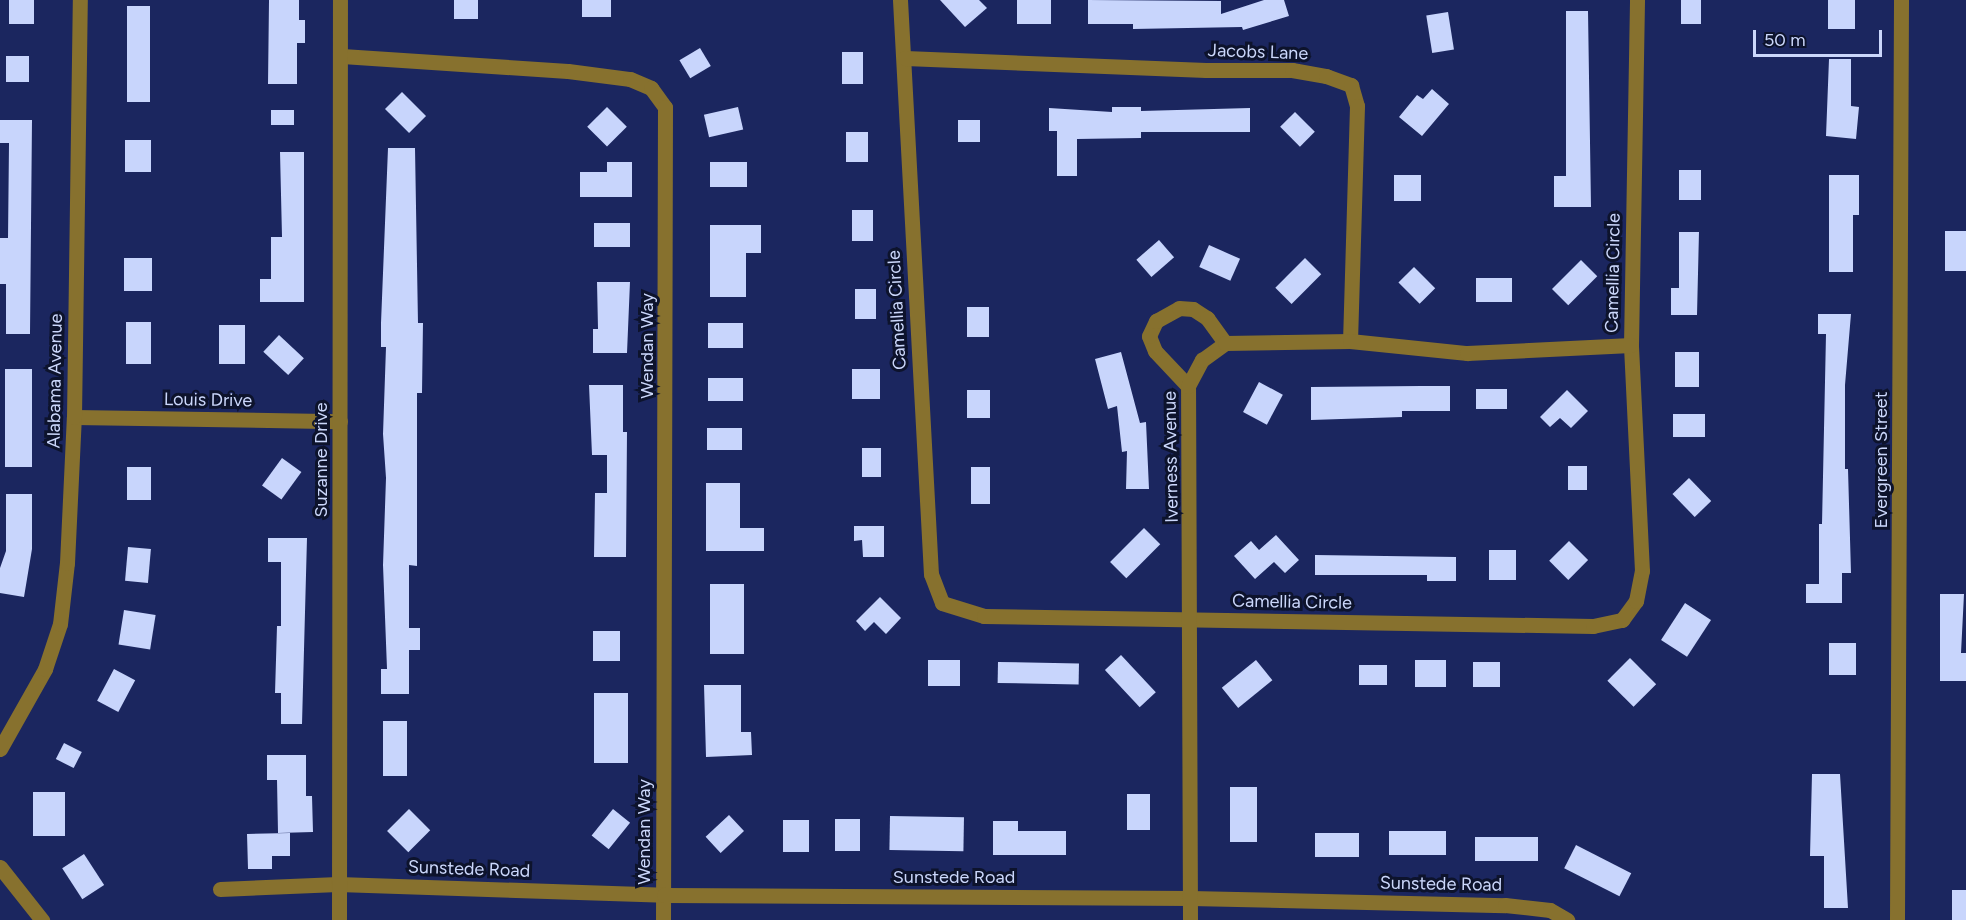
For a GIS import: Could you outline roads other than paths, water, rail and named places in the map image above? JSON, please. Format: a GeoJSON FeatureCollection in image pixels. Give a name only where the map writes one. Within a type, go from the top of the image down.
{"type":"FeatureCollection","features":[{"type":"Feature","properties":{"kind":"street","name":"Alabama Avenue"},"geometry":{"type":"LineString","coordinates":[[0,749],[45,669],[60,624],[67,563],[74,417],[80,0]]}},
{"type":"Feature","properties":{"kind":"street","name":"Suzanne Drive"},"geometry":{"type":"LineString","coordinates":[[339,920],[342,56],[340,0]]}},
{"type":"Feature","properties":{"kind":"street","name":"Camellia Circle"},"geometry":{"type":"LineString","coordinates":[[900,0],[931,574],[942,603],[984,616],[1593,626],[1622,620],[1636,601],[1642,571],[1631,345],[1637,0]]}},
{"type":"Feature","properties":{"kind":"street","name":"Evergreen Street"},"geometry":{"type":"LineString","coordinates":[[1897,920],[1901,0]]}},
{"type":"Feature","properties":{"kind":"street","name":"Wendan Way"},"geometry":{"type":"LineString","coordinates":[[342,56],[568,71],[630,79],[651,88],[665,107],[663,920]]}},
{"type":"Feature","properties":{"kind":"street","name":"Jacobs Lane"},"geometry":{"type":"LineString","coordinates":[[904,58],[1292,70],[1326,76],[1351,85],[1356,106],[1350,342]]}},
{"type":"Feature","properties":{"kind":"street"},"geometry":{"type":"LineString","coordinates":[[1188,386],[1155,351],[1149,336],[1156,321],[1179,308],[1193,309],[1207,318],[1225,343],[1350,342],[1467,353],[1631,345]]}},
{"type":"Feature","properties":{"kind":"street","name":"Iverness Avenue"},"geometry":{"type":"LineString","coordinates":[[1190,920],[1192,620],[1188,386],[1202,360],[1225,343]]}},
{"type":"Feature","properties":{"kind":"street","name":"Louis Drive"},"geometry":{"type":"LineString","coordinates":[[74,417],[340,421]]}},
{"type":"Feature","properties":{"kind":"street"},"geometry":{"type":"LineString","coordinates":[[0,867],[42,920]]}},
{"type":"Feature","properties":{"kind":"street","name":"Sunstede Road"},"geometry":{"type":"LineString","coordinates":[[220,889],[338,884],[664,895],[1190,898],[1505,905],[1550,910],[1567,920]]}}]}
